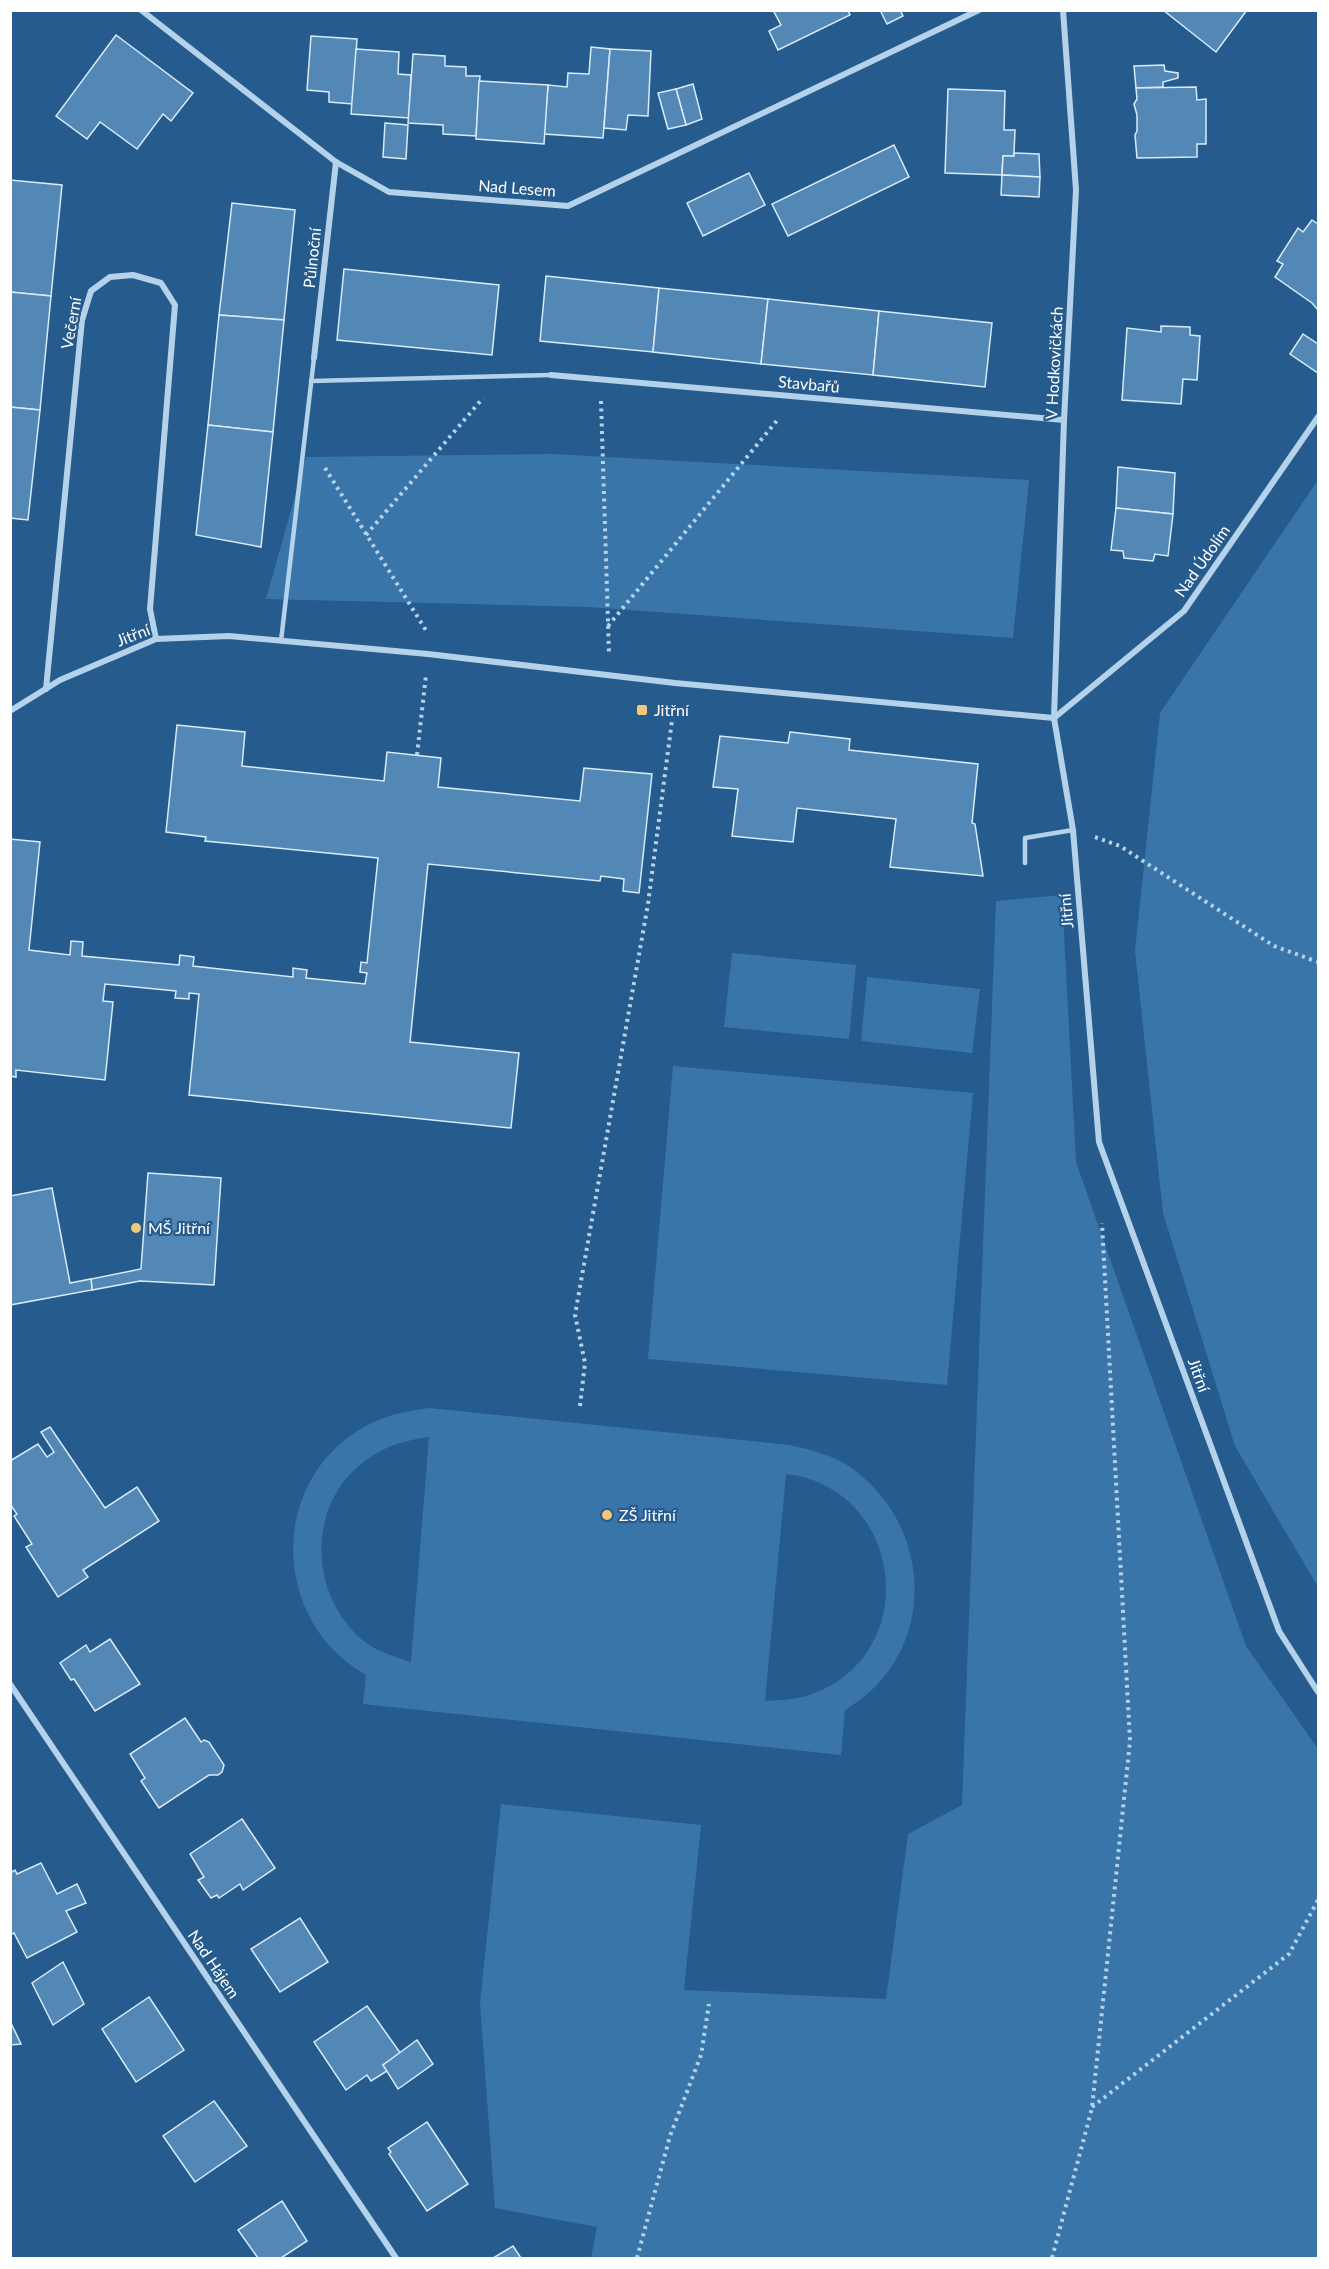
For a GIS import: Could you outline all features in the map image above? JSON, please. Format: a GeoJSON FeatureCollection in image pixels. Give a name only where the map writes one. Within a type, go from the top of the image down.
{"type":"FeatureCollection","features":[{"type":"Feature","properties":{"kind":"street","name":"Nad Lesem"},"geometry":{"type":"LineString","coordinates":[[141,10],[336,162],[389,192],[568,206],[979,10]]}},
{"type":"Feature","properties":{"kind":"street","name":"V Hodkovičkách"},"geometry":{"type":"LineString","coordinates":[[1054,718],[1064,420],[1076,189],[1063,10]]}},
{"type":"Feature","properties":{"kind":"street","name":"Půlnoční"},"geometry":{"type":"LineString","coordinates":[[315,358],[336,162]]}},
{"type":"Feature","properties":{"kind":"street","name":"Večerní"},"geometry":{"type":"LineString","coordinates":[[46,689],[82,320],[91,291],[110,277],[134,275],[161,283],[175,305],[150,609],[156,639]]}},
{"type":"Feature","properties":{"kind":"street","name":"Stavbařů"},"geometry":{"type":"LineString","coordinates":[[551,375],[1064,420]]}},
{"type":"Feature","properties":{"kind":"street","name":"Nad Údolím"},"geometry":{"type":"LineString","coordinates":[[1054,718],[1184,611],[1318,417]]}},
{"type":"Feature","properties":{"kind":"street","name":"Jitřní"},"geometry":{"type":"LineString","coordinates":[[10,711],[60,680],[156,639],[229,636],[428,654],[675,683],[1054,718],[1073,830],[1099,1142],[1279,1631],[1318,1692]]}},
{"type":"Feature","properties":{"kind":"street","name":"Nad Hájem"},"geometry":{"type":"LineString","coordinates":[[10,1684],[396,2259]]}},
{"type":"Feature","properties":{"kind":"lane"},"geometry":{"type":"LineString","coordinates":[[281,640],[315,358]]}},
{"type":"Feature","properties":{"kind":"lane"},"geometry":{"type":"LineString","coordinates":[[311,381],[551,375]]}},
{"type":"Feature","properties":{"kind":"lane"},"geometry":{"type":"LineString","coordinates":[[1024,863],[1025,838],[1073,830]]}},
{"type":"Feature","properties":{"kind":"path"},"geometry":{"type":"LineString","coordinates":[[366,535],[502,376]]}},
{"type":"Feature","properties":{"kind":"path"},"geometry":{"type":"LineString","coordinates":[[600,379],[610,675]]}},
{"type":"Feature","properties":{"kind":"path"},"geometry":{"type":"LineString","coordinates":[[608,626],[796,396]]}},
{"type":"Feature","properties":{"kind":"path"},"geometry":{"type":"LineString","coordinates":[[305,436],[429,636],[417,754]]}},
{"type":"Feature","properties":{"kind":"path"},"geometry":{"type":"LineString","coordinates":[[580,1406],[585,1363],[575,1315],[648,904],[674,718],[675,683]]}},
{"type":"Feature","properties":{"kind":"path"},"geometry":{"type":"LineString","coordinates":[[1073,830],[1120,846],[1274,946],[1318,962]]}},
{"type":"Feature","properties":{"kind":"path"},"geometry":{"type":"LineString","coordinates":[[1052,2259],[1092,2108],[1130,1741],[1102,1214]]}},
{"type":"Feature","properties":{"kind":"path"},"geometry":{"type":"LineString","coordinates":[[1092,2108],[1289,1954],[1318,1900]]}},
{"type":"Feature","properties":{"kind":"path"},"geometry":{"type":"LineString","coordinates":[[637,2259],[670,2136],[701,2055],[709,2004]]}},
{"type":"Feature","properties":{"kind":"shaded area"},"geometry":{"type":"Polygon","coordinates":[[[552,454],[1029,480],[1013,638],[588,607],[266,599],[306,457],[552,454]]]}},
{"type":"Feature","properties":{"kind":"shaded area"},"geometry":{"type":"Polygon","coordinates":[[[1318,480],[1318,1587],[1235,1446],[1163,1213],[1135,951],[1160,713],[1318,480]]]}},
{"type":"Feature","properties":{"kind":"shaded area"},"geometry":{"type":"Polygon","coordinates":[[[1062,895],[1076,1162],[1246,1646],[1318,1749],[1318,2258],[591,2258],[597,2227],[495,2208],[480,2003],[501,1804],[701,1825],[684,1990],[886,1999],[908,1834],[962,1805],[996,901],[1062,895]]]}},
{"type":"Feature","properties":{"kind":"shaded area"},"geometry":{"type":"Polygon","coordinates":[[[732,953],[856,965],[849,1039],[724,1027],[732,953]]]}},
{"type":"Feature","properties":{"kind":"shaded area"},"geometry":{"type":"Polygon","coordinates":[[[867,977],[980,989],[972,1053],[861,1041],[867,977]]]}},
{"type":"Feature","properties":{"kind":"shaded area"},"geometry":{"type":"Polygon","coordinates":[[[673,1066],[973,1093],[947,1385],[648,1359],[673,1066]]]}},
{"type":"Feature","properties":{"kind":"shaded area"},"geometry":{"type":"Polygon","coordinates":[[[429,1408],[790,1445],[829,1456],[850,1467],[878,1492],[899,1523],[911,1556],[915,1591],[910,1625],[897,1658],[875,1687],[845,1710],[841,1755],[363,1704],[366,1675],[334,1650],[311,1619],[297,1584],[293,1547],[299,1510],[313,1476],[338,1446],[379,1420],[400,1413],[429,1408]],[[429,1437],[396,1444],[365,1461],[345,1480],[331,1502],[324,1527],[322,1553],[325,1579],[334,1603],[348,1626],[368,1644],[410,1662],[411,1662],[429,1437]],[[786,1474],[765,1701],[790,1699],[815,1693],[850,1672],[873,1642],[884,1608],[885,1572],[875,1538],[855,1508],[825,1485],[786,1474]]]}},
{"type":"Feature","properties":{"kind":"building"},"geometry":{"type":"Polygon","coordinates":[[[773,10],[848,10],[850,15],[778,50],[769,31],[781,25],[773,10]]]}},
{"type":"Feature","properties":{"kind":"building"},"geometry":{"type":"Polygon","coordinates":[[[880,10],[900,10],[903,16],[887,24],[880,10]]]}},
{"type":"Feature","properties":{"kind":"building"},"geometry":{"type":"Polygon","coordinates":[[[1163,10],[1247,10],[1216,52],[1163,10]]]}},
{"type":"Feature","properties":{"kind":"building"},"geometry":{"type":"Polygon","coordinates":[[[116,35],[193,93],[171,121],[163,114],[137,149],[100,122],[87,139],[56,116],[116,35]]]}},
{"type":"Feature","properties":{"kind":"building"},"geometry":{"type":"Polygon","coordinates":[[[311,36],[357,39],[353,104],[329,102],[329,92],[307,90],[311,36]]]}},
{"type":"Feature","properties":{"kind":"building"},"geometry":{"type":"Polygon","coordinates":[[[591,47],[610,49],[603,138],[544,134],[548,85],[567,87],[568,73],[589,74],[591,47]]]}},
{"type":"Feature","properties":{"kind":"building"},"geometry":{"type":"Polygon","coordinates":[[[356,49],[399,52],[398,74],[411,75],[409,118],[351,114],[356,49]]]}},
{"type":"Feature","properties":{"kind":"building"},"geometry":{"type":"Polygon","coordinates":[[[610,49],[651,51],[648,116],[628,115],[626,130],[604,128],[610,49]]]}},
{"type":"Feature","properties":{"kind":"building"},"geometry":{"type":"Polygon","coordinates":[[[413,54],[445,56],[445,66],[466,67],[466,76],[480,76],[476,136],[443,134],[443,125],[408,123],[413,54]]]}},
{"type":"Feature","properties":{"kind":"building"},"geometry":{"type":"Polygon","coordinates":[[[1164,65],[1165,71],[1178,73],[1178,78],[1163,82],[1163,87],[1136,88],[1134,66],[1164,65]]]}},
{"type":"Feature","properties":{"kind":"building"},"geometry":{"type":"Polygon","coordinates":[[[479,81],[548,85],[544,144],[476,139],[479,81]]]}},
{"type":"Feature","properties":{"kind":"building"},"geometry":{"type":"Polygon","coordinates":[[[693,84],[702,119],[686,125],[676,89],[693,84]]]}},
{"type":"Feature","properties":{"kind":"building"},"geometry":{"type":"Polygon","coordinates":[[[1196,87],[1197,100],[1206,99],[1206,144],[1197,144],[1197,157],[1137,158],[1135,135],[1137,115],[1134,104],[1137,99],[1136,88],[1196,87]]]}},
{"type":"Feature","properties":{"kind":"building"},"geometry":{"type":"Polygon","coordinates":[[[676,89],[686,125],[668,129],[658,93],[676,89]]]}},
{"type":"Feature","properties":{"kind":"building"},"geometry":{"type":"Polygon","coordinates":[[[948,89],[1005,91],[1004,130],[1015,130],[1014,156],[1003,156],[1002,175],[945,173],[948,89]]]}},
{"type":"Feature","properties":{"kind":"building"},"geometry":{"type":"Polygon","coordinates":[[[385,123],[408,125],[406,159],[383,157],[385,123]]]}},
{"type":"Feature","properties":{"kind":"building"},"geometry":{"type":"Polygon","coordinates":[[[894,145],[909,177],[788,236],[772,204],[894,145]]]}},
{"type":"Feature","properties":{"kind":"building"},"geometry":{"type":"Polygon","coordinates":[[[1014,153],[1039,154],[1040,177],[1002,175],[1003,156],[1014,156],[1014,153]]]}},
{"type":"Feature","properties":{"kind":"building"},"geometry":{"type":"Polygon","coordinates":[[[749,173],[765,205],[703,236],[687,203],[749,173]]]}},
{"type":"Feature","properties":{"kind":"building"},"geometry":{"type":"Polygon","coordinates":[[[1002,175],[1040,177],[1039,197],[1001,195],[1002,175]]]}},
{"type":"Feature","properties":{"kind":"building"},"geometry":{"type":"Polygon","coordinates":[[[10,180],[62,185],[51,296],[10,292],[10,180]]]}},
{"type":"Feature","properties":{"kind":"building"},"geometry":{"type":"Polygon","coordinates":[[[232,203],[295,210],[284,320],[219,315],[232,203]]]}},
{"type":"Feature","properties":{"kind":"building"},"geometry":{"type":"Polygon","coordinates":[[[1312,220],[1318,224],[1318,310],[1312,303],[1275,277],[1283,264],[1277,261],[1298,228],[1303,232],[1312,220]]]}},
{"type":"Feature","properties":{"kind":"building"},"geometry":{"type":"Polygon","coordinates":[[[344,269],[499,285],[492,355],[337,340],[344,269]]]}},
{"type":"Feature","properties":{"kind":"building"},"geometry":{"type":"Polygon","coordinates":[[[546,276],[659,288],[653,352],[540,341],[546,276]]]}},
{"type":"Feature","properties":{"kind":"building"},"geometry":{"type":"Polygon","coordinates":[[[659,288],[768,299],[761,364],[653,352],[659,288]]]}},
{"type":"Feature","properties":{"kind":"building"},"geometry":{"type":"Polygon","coordinates":[[[10,292],[51,296],[40,410],[10,407],[10,292]]]}},
{"type":"Feature","properties":{"kind":"building"},"geometry":{"type":"Polygon","coordinates":[[[768,299],[879,311],[873,375],[761,364],[768,299]]]}},
{"type":"Feature","properties":{"kind":"building"},"geometry":{"type":"Polygon","coordinates":[[[879,311],[992,323],[985,387],[873,375],[879,311]]]}},
{"type":"Feature","properties":{"kind":"building"},"geometry":{"type":"Polygon","coordinates":[[[219,315],[284,320],[273,432],[208,425],[219,315]]]}},
{"type":"Feature","properties":{"kind":"building"},"geometry":{"type":"Polygon","coordinates":[[[1161,326],[1190,327],[1190,335],[1200,336],[1197,380],[1183,379],[1181,404],[1122,400],[1127,328],[1161,332],[1161,326]]]}},
{"type":"Feature","properties":{"kind":"building"},"geometry":{"type":"Polygon","coordinates":[[[1303,334],[1318,344],[1318,373],[1290,354],[1303,334]]]}},
{"type":"Feature","properties":{"kind":"building"},"geometry":{"type":"Polygon","coordinates":[[[10,407],[40,410],[28,520],[10,518],[10,407]]]}},
{"type":"Feature","properties":{"kind":"building"},"geometry":{"type":"Polygon","coordinates":[[[208,425],[273,432],[261,547],[196,535],[208,425]]]}},
{"type":"Feature","properties":{"kind":"building"},"geometry":{"type":"Polygon","coordinates":[[[1118,467],[1175,473],[1173,514],[1116,508],[1118,467]]]}},
{"type":"Feature","properties":{"kind":"building"},"geometry":{"type":"Polygon","coordinates":[[[1116,508],[1173,514],[1168,556],[1155,554],[1153,561],[1124,558],[1123,551],[1111,550],[1116,508]]]}},
{"type":"Feature","properties":{"kind":"building"},"geometry":{"type":"Polygon","coordinates":[[[177,725],[245,732],[242,766],[384,781],[387,752],[441,758],[438,787],[580,801],[584,768],[652,774],[639,893],[623,891],[624,879],[601,876],[600,881],[428,864],[410,1042],[519,1053],[511,1128],[189,1095],[199,994],[189,993],[189,999],[175,998],[176,991],[105,984],[103,1001],[113,1002],[105,1080],[16,1070],[16,1077],[10,1076],[10,839],[40,842],[29,950],[70,955],[71,941],[83,942],[82,956],[179,965],[180,955],[194,957],[193,966],[293,977],[293,968],[307,970],[306,978],[365,984],[367,973],[360,972],[361,962],[367,963],[378,858],[205,841],[206,837],[166,832],[177,725]]]}},
{"type":"Feature","properties":{"kind":"building"},"geometry":{"type":"Polygon","coordinates":[[[790,732],[850,739],[849,750],[978,764],[972,823],[975,824],[983,876],[890,867],[896,819],[797,808],[793,842],[732,836],[738,789],[713,787],[720,736],[788,743],[790,732]]]}},
{"type":"Feature","properties":{"kind":"building"},"geometry":{"type":"Polygon","coordinates":[[[148,1173],[221,1178],[214,1285],[140,1281],[92,1290],[91,1279],[141,1269],[148,1173]]]}},
{"type":"Feature","properties":{"kind":"building"},"geometry":{"type":"Polygon","coordinates":[[[52,1188],[70,1283],[91,1279],[92,1290],[10,1305],[10,1196],[52,1188]]]}},
{"type":"Feature","properties":{"kind":"building"},"geometry":{"type":"Polygon","coordinates":[[[50,1427],[105,1508],[137,1487],[159,1521],[83,1570],[88,1577],[58,1597],[26,1547],[32,1544],[14,1516],[17,1514],[10,1504],[10,1461],[38,1444],[47,1457],[54,1452],[41,1432],[50,1427]]]}},
{"type":"Feature","properties":{"kind":"building"},"geometry":{"type":"Polygon","coordinates":[[[110,1639],[140,1684],[95,1711],[74,1679],[71,1680],[60,1663],[86,1645],[90,1652],[110,1639]]]}},
{"type":"Feature","properties":{"kind":"building"},"geometry":{"type":"Polygon","coordinates":[[[185,1718],[201,1742],[204,1740],[209,1742],[224,1765],[222,1772],[218,1775],[209,1775],[159,1808],[141,1781],[145,1778],[130,1754],[185,1718]]]}},
{"type":"Feature","properties":{"kind":"building"},"geometry":{"type":"Polygon","coordinates":[[[242,1819],[275,1868],[243,1890],[240,1884],[219,1898],[217,1895],[211,1898],[198,1880],[204,1877],[190,1854],[242,1819]]]}},
{"type":"Feature","properties":{"kind":"building"},"geometry":{"type":"Polygon","coordinates":[[[41,1863],[57,1894],[77,1884],[86,1903],[66,1911],[77,1932],[27,1958],[14,1933],[10,1935],[10,1873],[15,1870],[17,1874],[41,1863]]]}},
{"type":"Feature","properties":{"kind":"building"},"geometry":{"type":"Polygon","coordinates":[[[300,1918],[328,1962],[280,1992],[251,1949],[300,1918]]]}},
{"type":"Feature","properties":{"kind":"building"},"geometry":{"type":"Polygon","coordinates":[[[63,1962],[84,2004],[53,2025],[32,1983],[63,1962]]]}},
{"type":"Feature","properties":{"kind":"building"},"geometry":{"type":"Polygon","coordinates":[[[149,1997],[184,2050],[136,2082],[102,2029],[149,1997]]]}},
{"type":"Feature","properties":{"kind":"building"},"geometry":{"type":"Polygon","coordinates":[[[367,2006],[401,2054],[383,2065],[387,2071],[371,2081],[367,2075],[346,2090],[314,2042],[367,2006]]]}},
{"type":"Feature","properties":{"kind":"building"},"geometry":{"type":"Polygon","coordinates":[[[10,2021],[21,2044],[10,2045],[10,2021]]]}},
{"type":"Feature","properties":{"kind":"building"},"geometry":{"type":"Polygon","coordinates":[[[417,2040],[433,2064],[398,2089],[383,2065],[417,2040]]]}},
{"type":"Feature","properties":{"kind":"building"},"geometry":{"type":"Polygon","coordinates":[[[214,2101],[247,2146],[195,2182],[163,2136],[214,2101]]]}},
{"type":"Feature","properties":{"kind":"building"},"geometry":{"type":"Polygon","coordinates":[[[427,2122],[468,2184],[427,2211],[389,2154],[391,2152],[388,2148],[427,2122]]]}},
{"type":"Feature","properties":{"kind":"building"},"geometry":{"type":"Polygon","coordinates":[[[282,2201],[307,2241],[281,2258],[258,2258],[238,2230],[282,2201]]]}},
{"type":"Feature","properties":{"kind":"building"},"geometry":{"type":"Polygon","coordinates":[[[513,2246],[521,2258],[493,2258],[513,2246]]]}},
{"type":"Feature","properties":{"kind":"place","name":"Jitřní"},"geometry":{"type":"Point","coordinates":[642,710]}},
{"type":"Feature","properties":{"kind":"place","name":"MŠ Jitřní"},"geometry":{"type":"Point","coordinates":[136,1228]}},
{"type":"Feature","properties":{"kind":"place","name":"ZŠ Jitřní"},"geometry":{"type":"Point","coordinates":[607,1515]}}]}
